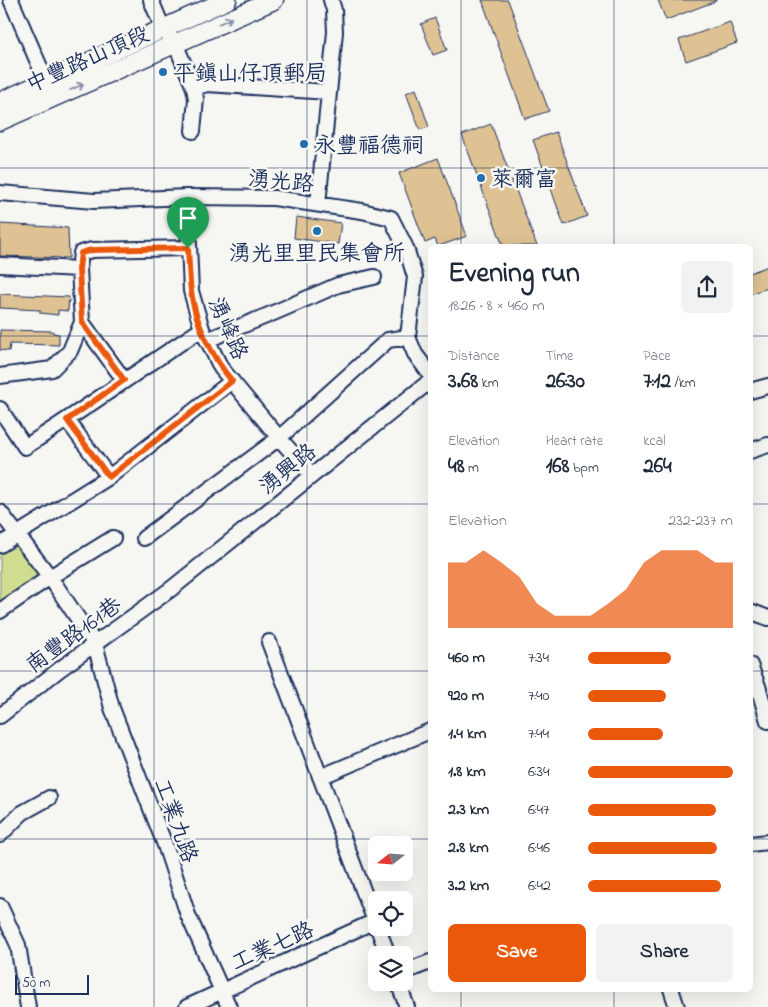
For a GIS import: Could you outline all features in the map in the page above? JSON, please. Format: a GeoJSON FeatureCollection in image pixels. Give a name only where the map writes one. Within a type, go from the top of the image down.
{"type":"FeatureCollection","features":[{"type":"Feature","properties":{"kind":"main road","name":"中豐路山頂段"},"geometry":{"type":"LineString","coordinates":[[0,121],[50,90],[162,29],[227,0]]}},
{"type":"Feature","properties":{"kind":"main road","name":"中豐路山頂段"},"geometry":{"type":"LineString","coordinates":[[0,102],[50,90],[175,43],[274,0]]}},
{"type":"Feature","properties":{"kind":"street"},"geometry":{"type":"LineString","coordinates":[[11,0],[50,90]]}},
{"type":"Feature","properties":{"kind":"street"},"geometry":{"type":"LineString","coordinates":[[151,0],[162,29],[175,43],[194,88],[196,99],[193,131]]}},
{"type":"Feature","properties":{"kind":"street"},"geometry":{"type":"LineString","coordinates":[[318,204],[335,32],[334,10],[331,0]]}},
{"type":"Feature","properties":{"kind":"street"},"geometry":{"type":"LineString","coordinates":[[194,88],[206,84],[329,92]]}},
{"type":"Feature","properties":{"kind":"street","name":"湧光路"},"geometry":{"type":"LineString","coordinates":[[0,193],[94,201],[187,197],[274,198],[362,211],[391,218],[406,248],[415,277],[408,337]]}},
{"type":"Feature","properties":{"kind":"street","name":"湧峰路"},"geometry":{"type":"LineString","coordinates":[[187,197],[191,292],[204,334],[221,368],[312,475]]}},
{"type":"Feature","properties":{"kind":"street"},"geometry":{"type":"LineString","coordinates":[[0,376],[52,369],[70,351],[82,322],[79,269],[81,253],[92,250],[188,248]]}},
{"type":"Feature","properties":{"kind":"street"},"geometry":{"type":"LineString","coordinates":[[0,265],[79,269]]}},
{"type":"Feature","properties":{"kind":"street"},"geometry":{"type":"LineString","coordinates":[[0,409],[25,447],[124,380],[204,334],[272,314],[338,285],[374,277]]}},
{"type":"Feature","properties":{"kind":"street"},"geometry":{"type":"LineString","coordinates":[[82,322],[124,380]]}},
{"type":"Feature","properties":{"kind":"street"},"geometry":{"type":"LineString","coordinates":[[144,538],[279,438],[388,340],[408,337],[414,354],[428,372]]}},
{"type":"Feature","properties":{"kind":"street"},"geometry":{"type":"LineString","coordinates":[[0,545],[109,477],[232,381]]}},
{"type":"Feature","properties":{"kind":"street","name":"湧興路"},"geometry":{"type":"LineString","coordinates":[[171,588],[428,383]]}},
{"type":"Feature","properties":{"kind":"street"},"geometry":{"type":"LineString","coordinates":[[753,391],[768,386]]}},
{"type":"Feature","properties":{"kind":"street"},"geometry":{"type":"LineString","coordinates":[[67,420],[109,477]]}},
{"type":"Feature","properties":{"kind":"street"},"geometry":{"type":"LineString","coordinates":[[753,450],[768,445]]}},
{"type":"Feature","properties":{"kind":"street","name":"工業九路"},"geometry":{"type":"LineString","coordinates":[[0,512],[50,577],[95,644],[112,708],[165,845],[188,915],[229,1007]]}},
{"type":"Feature","properties":{"kind":"street"},"geometry":{"type":"LineString","coordinates":[[0,611],[113,538]]}},
{"type":"Feature","properties":{"kind":"street","name":"南豐路161巷"},"geometry":{"type":"LineString","coordinates":[[0,716],[171,588]]}},
{"type":"Feature","properties":{"kind":"street"},"geometry":{"type":"LineString","coordinates":[[753,611],[767,613]]}},
{"type":"Feature","properties":{"kind":"street"},"geometry":{"type":"LineString","coordinates":[[269,642],[368,903]]}},
{"type":"Feature","properties":{"kind":"street"},"geometry":{"type":"LineString","coordinates":[[753,673],[768,721]]}},
{"type":"Feature","properties":{"kind":"street"},"geometry":{"type":"LineString","coordinates":[[320,777],[428,732]]}},
{"type":"Feature","properties":{"kind":"street"},"geometry":{"type":"LineString","coordinates":[[0,835],[22,813],[49,798]]}},
{"type":"Feature","properties":{"kind":"street"},"geometry":{"type":"LineString","coordinates":[[753,844],[768,842]]}},
{"type":"Feature","properties":{"kind":"street"},"geometry":{"type":"LineString","coordinates":[[0,906],[18,944],[28,1007]]}},
{"type":"Feature","properties":{"kind":"street","name":"工業七路"},"geometry":{"type":"LineString","coordinates":[[187,1007],[368,927]]}},
{"type":"Feature","properties":{"kind":"street"},"geometry":{"type":"LineString","coordinates":[[413,969],[428,963]]}},
{"type":"Feature","properties":{"kind":"street"},"geometry":{"type":"LineString","coordinates":[[401,991],[407,1007]]}},
{"type":"Feature","properties":{"kind":"street"},"geometry":{"type":"LineString","coordinates":[[671,992],[677,1007]]}},
{"type":"Feature","properties":{"kind":"green space"},"geometry":{"type":"Polygon","coordinates":[[[16,541],[42,577],[0,605],[0,551],[16,541]]]}},
{"type":"Feature","properties":{"kind":"building"},"geometry":{"type":"Polygon","coordinates":[[[482,0],[508,0],[549,111],[525,119],[482,0]]]}},
{"type":"Feature","properties":{"kind":"building"},"geometry":{"type":"Polygon","coordinates":[[[658,0],[716,0],[716,1],[666,20],[658,0]]]}},
{"type":"Feature","properties":{"kind":"building"},"geometry":{"type":"Polygon","coordinates":[[[435,18],[447,50],[433,55],[421,24],[435,18]]]}},
{"type":"Feature","properties":{"kind":"building"},"geometry":{"type":"Polygon","coordinates":[[[730,22],[737,43],[686,61],[679,40],[730,22]]]}},
{"type":"Feature","properties":{"kind":"building"},"geometry":{"type":"Polygon","coordinates":[[[416,89],[429,127],[420,130],[406,93],[416,89]]]}},
{"type":"Feature","properties":{"kind":"building"},"geometry":{"type":"Polygon","coordinates":[[[491,124],[536,244],[502,244],[462,135],[491,124]]]}},
{"type":"Feature","properties":{"kind":"building"},"geometry":{"type":"Polygon","coordinates":[[[556,132],[587,216],[564,225],[533,140],[556,132]]]}},
{"type":"Feature","properties":{"kind":"building"},"geometry":{"type":"Polygon","coordinates":[[[438,158],[467,236],[445,244],[437,244],[435,239],[425,243],[399,173],[438,158]]]}},
{"type":"Feature","properties":{"kind":"building","name":"湧光里里民集會所"},"geometry":{"type":"Polygon","coordinates":[[[296,217],[341,223],[338,244],[294,238],[296,217]]]}},
{"type":"Feature","properties":{"kind":"building"},"geometry":{"type":"Polygon","coordinates":[[[0,224],[68,228],[69,258],[0,256],[0,224]]]}},
{"type":"Feature","properties":{"kind":"building"},"geometry":{"type":"Polygon","coordinates":[[[768,266],[768,288],[753,293],[753,272],[768,266]]]}},
{"type":"Feature","properties":{"kind":"building"},"geometry":{"type":"Polygon","coordinates":[[[0,294],[69,297],[68,311],[58,310],[58,315],[40,313],[40,310],[0,308],[0,294]]]}},
{"type":"Feature","properties":{"kind":"building"},"geometry":{"type":"Polygon","coordinates":[[[0,330],[53,331],[53,333],[59,334],[59,345],[10,344],[9,351],[0,350],[0,330]]]}},
{"type":"Feature","properties":{"kind":"place","name":"平鎮山仔頂郵局"},"geometry":{"type":"Point","coordinates":[163,72]}},
{"type":"Feature","properties":{"kind":"place","name":"永豐福德祠"},"geometry":{"type":"Point","coordinates":[304,144]}},
{"type":"Feature","properties":{"kind":"place","name":"萊爾富"},"geometry":{"type":"Point","coordinates":[481,178]}},
{"type":"Feature","properties":{"kind":"place","name":"湧光里里民集會所"},"geometry":{"type":"Point","coordinates":[317,231]}},
{"type":"Feature","properties":{"kind":"route"},"geometry":{"type":"LineString","coordinates":[[188,248],[191,292],[202,329],[221,368],[232,381],[109,477],[67,420],[124,380],[82,322],[79,269],[81,253],[92,250],[188,248]]}}]}
